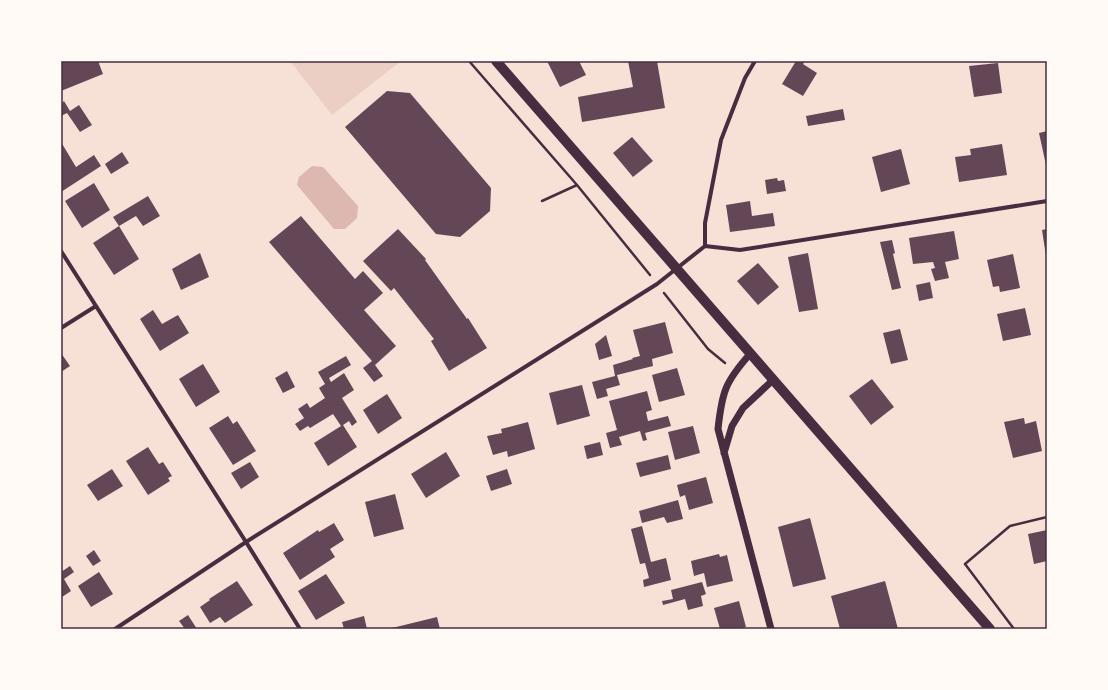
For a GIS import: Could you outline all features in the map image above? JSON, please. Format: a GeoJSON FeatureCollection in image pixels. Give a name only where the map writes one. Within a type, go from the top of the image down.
{"type":"FeatureCollection","features":[{"type":"Feature","properties":{"kind":"main road"},"geometry":{"type":"LineString","coordinates":[[496,61],[990,629]]}},
{"type":"Feature","properties":{"kind":"street"},"geometry":{"type":"LineString","coordinates":[[705,246],[705,223],[721,140],[745,78],[756,61]]}},
{"type":"Feature","properties":{"kind":"street"},"geometry":{"type":"LineString","coordinates":[[115,629],[246,542],[657,284],[705,246],[740,250],[1047,201]]}},
{"type":"Feature","properties":{"kind":"street"},"geometry":{"type":"LineString","coordinates":[[61,251],[300,629]]}},
{"type":"Feature","properties":{"kind":"street"},"geometry":{"type":"LineString","coordinates":[[61,328],[96,306]]}},
{"type":"Feature","properties":{"kind":"street"},"geometry":{"type":"LineString","coordinates":[[750,354],[735,371],[727,385],[721,401],[718,429],[771,629]]}},
{"type":"Feature","properties":{"kind":"street"},"geometry":{"type":"LineString","coordinates":[[724,453],[732,426],[743,408],[773,380]]}},
{"type":"Feature","properties":{"kind":"path"},"geometry":{"type":"LineString","coordinates":[[469,61],[577,185],[708,349],[735,371]]}},
{"type":"Feature","properties":{"kind":"path"},"geometry":{"type":"LineString","coordinates":[[542,201],[577,185]]}},
{"type":"Feature","properties":{"kind":"path"},"geometry":{"type":"LineString","coordinates":[[1014,629],[965,564],[1010,526],[1047,517]]}},
{"type":"Feature","properties":{"kind":"shaded area"},"geometry":{"type":"Polygon","coordinates":[[[290,61],[401,61],[332,115],[290,61]]]}},
{"type":"Feature","properties":{"kind":"shaded area"},"geometry":{"type":"Polygon","coordinates":[[[312,166],[323,167],[358,206],[357,218],[345,229],[334,229],[297,185],[299,177],[312,166]]]}},
{"type":"Feature","properties":{"kind":"building"},"geometry":{"type":"Polygon","coordinates":[[[61,61],[98,61],[103,74],[61,91],[61,61]]]}},
{"type":"Feature","properties":{"kind":"building"},"geometry":{"type":"Polygon","coordinates":[[[547,61],[579,61],[586,75],[560,87],[547,61]]]}},
{"type":"Feature","properties":{"kind":"building"},"geometry":{"type":"Polygon","coordinates":[[[628,61],[657,61],[665,108],[582,122],[578,97],[633,87],[628,61]]]}},
{"type":"Feature","properties":{"kind":"building"},"geometry":{"type":"Polygon","coordinates":[[[796,61],[805,61],[803,64],[817,73],[803,96],[782,84],[796,61]]]}},
{"type":"Feature","properties":{"kind":"building"},"geometry":{"type":"Polygon","coordinates":[[[998,63],[1002,93],[974,97],[969,66],[998,63]]]}},
{"type":"Feature","properties":{"kind":"building"},"geometry":{"type":"Polygon","coordinates":[[[387,91],[410,93],[491,188],[490,211],[460,237],[436,234],[345,127],[387,91]]]}},
{"type":"Feature","properties":{"kind":"building"},"geometry":{"type":"Polygon","coordinates":[[[64,101],[70,111],[79,105],[92,125],[80,132],[67,113],[61,116],[61,104],[64,101]]]}},
{"type":"Feature","properties":{"kind":"building"},"geometry":{"type":"Polygon","coordinates":[[[843,109],[845,120],[808,126],[806,116],[843,109]]]}},
{"type":"Feature","properties":{"kind":"building"},"geometry":{"type":"Polygon","coordinates":[[[1047,131],[1047,165],[1046,165],[1039,133],[1047,131]]]}},
{"type":"Feature","properties":{"kind":"building"},"geometry":{"type":"Polygon","coordinates":[[[632,137],[653,161],[633,177],[613,153],[632,137]]]}},
{"type":"Feature","properties":{"kind":"building"},"geometry":{"type":"Polygon","coordinates":[[[61,142],[76,167],[94,155],[101,166],[61,192],[61,142]]]}},
{"type":"Feature","properties":{"kind":"building"},"geometry":{"type":"Polygon","coordinates":[[[1002,144],[1007,175],[959,182],[955,157],[971,155],[970,149],[1002,144]]]}},
{"type":"Feature","properties":{"kind":"building"},"geometry":{"type":"Polygon","coordinates":[[[901,149],[910,184],[881,192],[872,157],[901,149]]]}},
{"type":"Feature","properties":{"kind":"building"},"geometry":{"type":"Polygon","coordinates":[[[122,152],[129,163],[111,174],[105,164],[122,152]]]}},
{"type":"Feature","properties":{"kind":"building"},"geometry":{"type":"Polygon","coordinates":[[[777,178],[778,181],[784,180],[786,191],[767,194],[765,180],[777,178]]]}},
{"type":"Feature","properties":{"kind":"building"},"geometry":{"type":"Polygon","coordinates":[[[94,183],[110,210],[82,228],[65,201],[94,183]]]}},
{"type":"Feature","properties":{"kind":"building"},"geometry":{"type":"Polygon","coordinates":[[[148,196],[160,216],[143,226],[136,216],[119,226],[113,217],[148,196]]]}},
{"type":"Feature","properties":{"kind":"building"},"geometry":{"type":"Polygon","coordinates":[[[750,201],[752,216],[773,213],[775,226],[730,232],[726,205],[750,201]]]}},
{"type":"Feature","properties":{"kind":"building"},"geometry":{"type":"Polygon","coordinates":[[[301,216],[355,279],[363,271],[383,293],[364,310],[396,346],[375,365],[383,376],[374,382],[363,368],[372,361],[269,242],[301,216]]]}},
{"type":"Feature","properties":{"kind":"building"},"geometry":{"type":"Polygon","coordinates":[[[119,226],[139,259],[114,275],[93,243],[119,226]]]}},
{"type":"Feature","properties":{"kind":"building"},"geometry":{"type":"Polygon","coordinates":[[[398,229],[426,259],[425,260],[467,319],[468,318],[487,348],[449,371],[431,341],[434,339],[394,288],[391,291],[363,261],[398,229]]]}},
{"type":"Feature","properties":{"kind":"building"},"geometry":{"type":"Polygon","coordinates":[[[1047,229],[1047,256],[1046,256],[1042,230],[1047,229]]]}},
{"type":"Feature","properties":{"kind":"building"},"geometry":{"type":"Polygon","coordinates":[[[954,231],[959,259],[945,262],[949,278],[935,281],[931,269],[935,268],[933,262],[913,264],[909,238],[954,231]]]}},
{"type":"Feature","properties":{"kind":"building"},"geometry":{"type":"Polygon","coordinates":[[[892,240],[895,253],[893,254],[901,288],[892,290],[880,242],[892,240]]]}},
{"type":"Feature","properties":{"kind":"building"},"geometry":{"type":"Polygon","coordinates":[[[200,253],[209,277],[181,290],[172,269],[200,253]]]}},
{"type":"Feature","properties":{"kind":"building"},"geometry":{"type":"Polygon","coordinates":[[[808,253],[818,309],[799,312],[788,257],[808,253]]]}},
{"type":"Feature","properties":{"kind":"building"},"geometry":{"type":"Polygon","coordinates":[[[1013,254],[1020,288],[1000,292],[999,286],[993,287],[987,260],[1013,254]]]}},
{"type":"Feature","properties":{"kind":"building"},"geometry":{"type":"Polygon","coordinates":[[[758,263],[779,287],[758,305],[737,281],[758,263]]]}},
{"type":"Feature","properties":{"kind":"building"},"geometry":{"type":"Polygon","coordinates":[[[930,282],[933,298],[919,301],[916,285],[930,282]]]}},
{"type":"Feature","properties":{"kind":"building"},"geometry":{"type":"Polygon","coordinates":[[[1025,308],[1031,335],[1003,341],[997,314],[1025,308]]]}},
{"type":"Feature","properties":{"kind":"building"},"geometry":{"type":"Polygon","coordinates":[[[153,310],[162,324],[178,315],[189,333],[160,351],[140,319],[153,310]]]}},
{"type":"Feature","properties":{"kind":"building"},"geometry":{"type":"Polygon","coordinates":[[[665,322],[673,353],[652,359],[653,366],[617,375],[620,385],[606,389],[608,396],[597,399],[592,382],[615,376],[613,365],[640,356],[633,330],[665,322]]]}},
{"type":"Feature","properties":{"kind":"building"},"geometry":{"type":"Polygon","coordinates":[[[900,329],[908,360],[891,364],[883,333],[900,329]]]}},
{"type":"Feature","properties":{"kind":"building"},"geometry":{"type":"Polygon","coordinates":[[[606,335],[612,356],[599,360],[595,344],[606,335]]]}},
{"type":"Feature","properties":{"kind":"building"},"geometry":{"type":"Polygon","coordinates":[[[61,353],[70,366],[61,372],[61,353]]]}},
{"type":"Feature","properties":{"kind":"building"},"geometry":{"type":"Polygon","coordinates":[[[346,356],[351,365],[329,378],[331,382],[344,373],[354,390],[342,398],[357,422],[352,426],[349,421],[343,425],[357,447],[328,466],[314,443],[341,426],[333,414],[310,428],[308,426],[300,431],[295,424],[304,418],[298,409],[307,403],[310,408],[325,398],[319,388],[325,384],[318,372],[346,356]]]}},
{"type":"Feature","properties":{"kind":"building"},"geometry":{"type":"Polygon","coordinates":[[[203,364],[220,392],[196,407],[179,379],[203,364]]]}},
{"type":"Feature","properties":{"kind":"building"},"geometry":{"type":"Polygon","coordinates":[[[677,368],[685,395],[659,402],[652,375],[677,368]]]}},
{"type":"Feature","properties":{"kind":"building"},"geometry":{"type":"Polygon","coordinates":[[[287,371],[295,387],[283,393],[275,378],[287,371]]]}},
{"type":"Feature","properties":{"kind":"building"},"geometry":{"type":"Polygon","coordinates":[[[872,379],[894,407],[871,425],[849,396],[872,379]]]}},
{"type":"Feature","properties":{"kind":"building"},"geometry":{"type":"Polygon","coordinates":[[[582,385],[590,416],[557,425],[549,393],[582,385]]]}},
{"type":"Feature","properties":{"kind":"building"},"geometry":{"type":"Polygon","coordinates":[[[647,391],[652,410],[646,412],[648,421],[668,416],[671,426],[645,433],[647,440],[643,441],[640,431],[619,437],[622,445],[610,448],[606,433],[617,430],[609,401],[647,391]]]}},
{"type":"Feature","properties":{"kind":"building"},"geometry":{"type":"Polygon","coordinates":[[[387,394],[402,418],[378,434],[363,410],[387,394]]]}},
{"type":"Feature","properties":{"kind":"building"},"geometry":{"type":"Polygon","coordinates":[[[228,416],[233,424],[237,421],[256,451],[233,465],[209,428],[228,416]]]}},
{"type":"Feature","properties":{"kind":"building"},"geometry":{"type":"Polygon","coordinates":[[[1024,418],[1025,424],[1036,421],[1042,451],[1013,458],[1004,422],[1024,418]]]}},
{"type":"Feature","properties":{"kind":"building"},"geometry":{"type":"Polygon","coordinates":[[[528,422],[535,449],[508,457],[507,451],[493,455],[487,436],[502,433],[501,429],[528,422]]]}},
{"type":"Feature","properties":{"kind":"building"},"geometry":{"type":"Polygon","coordinates":[[[693,426],[700,453],[675,460],[668,432],[693,426]]]}},
{"type":"Feature","properties":{"kind":"building"},"geometry":{"type":"Polygon","coordinates":[[[600,442],[603,455],[587,459],[584,446],[600,442]]]}},
{"type":"Feature","properties":{"kind":"building"},"geometry":{"type":"Polygon","coordinates":[[[148,447],[159,464],[163,462],[172,476],[168,478],[170,481],[148,495],[126,461],[148,447]]]}},
{"type":"Feature","properties":{"kind":"building"},"geometry":{"type":"Polygon","coordinates":[[[446,452],[460,476],[426,498],[411,474],[446,452]]]}},
{"type":"Feature","properties":{"kind":"building"},"geometry":{"type":"Polygon","coordinates":[[[668,455],[671,469],[640,477],[636,463],[668,455]]]}},
{"type":"Feature","properties":{"kind":"building"},"geometry":{"type":"Polygon","coordinates":[[[250,462],[259,477],[241,489],[231,473],[250,462]]]}},
{"type":"Feature","properties":{"kind":"building"},"geometry":{"type":"Polygon","coordinates":[[[112,469],[123,486],[98,501],[87,485],[112,469]]]}},
{"type":"Feature","properties":{"kind":"building"},"geometry":{"type":"Polygon","coordinates":[[[507,469],[512,484],[491,491],[486,476],[507,469]]]}},
{"type":"Feature","properties":{"kind":"building"},"geometry":{"type":"Polygon","coordinates":[[[706,477],[713,503],[689,510],[685,495],[680,497],[677,485],[706,477]]]}},
{"type":"Feature","properties":{"kind":"building"},"geometry":{"type":"Polygon","coordinates":[[[395,494],[404,529],[374,537],[365,502],[395,494]]]}},
{"type":"Feature","properties":{"kind":"building"},"geometry":{"type":"Polygon","coordinates":[[[678,500],[683,519],[667,523],[664,517],[642,523],[639,511],[678,500]]]}},
{"type":"Feature","properties":{"kind":"building"},"geometry":{"type":"Polygon","coordinates":[[[810,518],[826,579],[793,587],[778,527],[810,518]]]}},
{"type":"Feature","properties":{"kind":"building"},"geometry":{"type":"Polygon","coordinates":[[[334,523],[344,540],[330,549],[335,557],[300,580],[283,553],[318,530],[319,532],[334,523]]]}},
{"type":"Feature","properties":{"kind":"building"},"geometry":{"type":"Polygon","coordinates":[[[642,526],[651,562],[666,558],[671,580],[644,587],[643,580],[649,578],[645,563],[640,564],[631,529],[642,526]]]}},
{"type":"Feature","properties":{"kind":"building"},"geometry":{"type":"Polygon","coordinates":[[[1047,530],[1047,561],[1034,564],[1028,534],[1047,530]]]}},
{"type":"Feature","properties":{"kind":"building"},"geometry":{"type":"Polygon","coordinates":[[[94,550],[101,561],[93,566],[86,556],[94,550]]]}},
{"type":"Feature","properties":{"kind":"building"},"geometry":{"type":"Polygon","coordinates":[[[719,554],[720,557],[727,555],[733,581],[707,587],[704,573],[694,576],[691,561],[719,554]]]}},
{"type":"Feature","properties":{"kind":"building"},"geometry":{"type":"Polygon","coordinates":[[[70,566],[74,572],[64,579],[71,591],[62,597],[61,572],[70,566]]]}},
{"type":"Feature","properties":{"kind":"building"},"geometry":{"type":"Polygon","coordinates":[[[99,572],[113,594],[91,607],[78,586],[99,572]]]}},
{"type":"Feature","properties":{"kind":"building"},"geometry":{"type":"Polygon","coordinates":[[[326,574],[345,603],[316,620],[298,591],[326,574]]]}},
{"type":"Feature","properties":{"kind":"building"},"geometry":{"type":"Polygon","coordinates":[[[237,581],[253,605],[225,623],[220,617],[210,623],[200,607],[210,600],[209,599],[237,581]]]}},
{"type":"Feature","properties":{"kind":"building"},"geometry":{"type":"Polygon","coordinates":[[[885,581],[898,629],[840,629],[831,596],[885,581]]]}},
{"type":"Feature","properties":{"kind":"building"},"geometry":{"type":"Polygon","coordinates":[[[702,582],[706,594],[701,596],[703,606],[688,610],[685,599],[663,605],[662,601],[673,599],[671,590],[702,582]]]}},
{"type":"Feature","properties":{"kind":"building"},"geometry":{"type":"Polygon","coordinates":[[[739,601],[746,627],[740,629],[720,629],[714,608],[739,601]]]}},
{"type":"Feature","properties":{"kind":"building"},"geometry":{"type":"Polygon","coordinates":[[[188,615],[197,629],[185,629],[179,621],[188,615]]]}},
{"type":"Feature","properties":{"kind":"building"},"geometry":{"type":"Polygon","coordinates":[[[364,616],[367,629],[344,629],[342,622],[364,616]]]}},
{"type":"Feature","properties":{"kind":"building"},"geometry":{"type":"Polygon","coordinates":[[[437,617],[440,629],[392,629],[392,628],[437,617]]]}}]}
